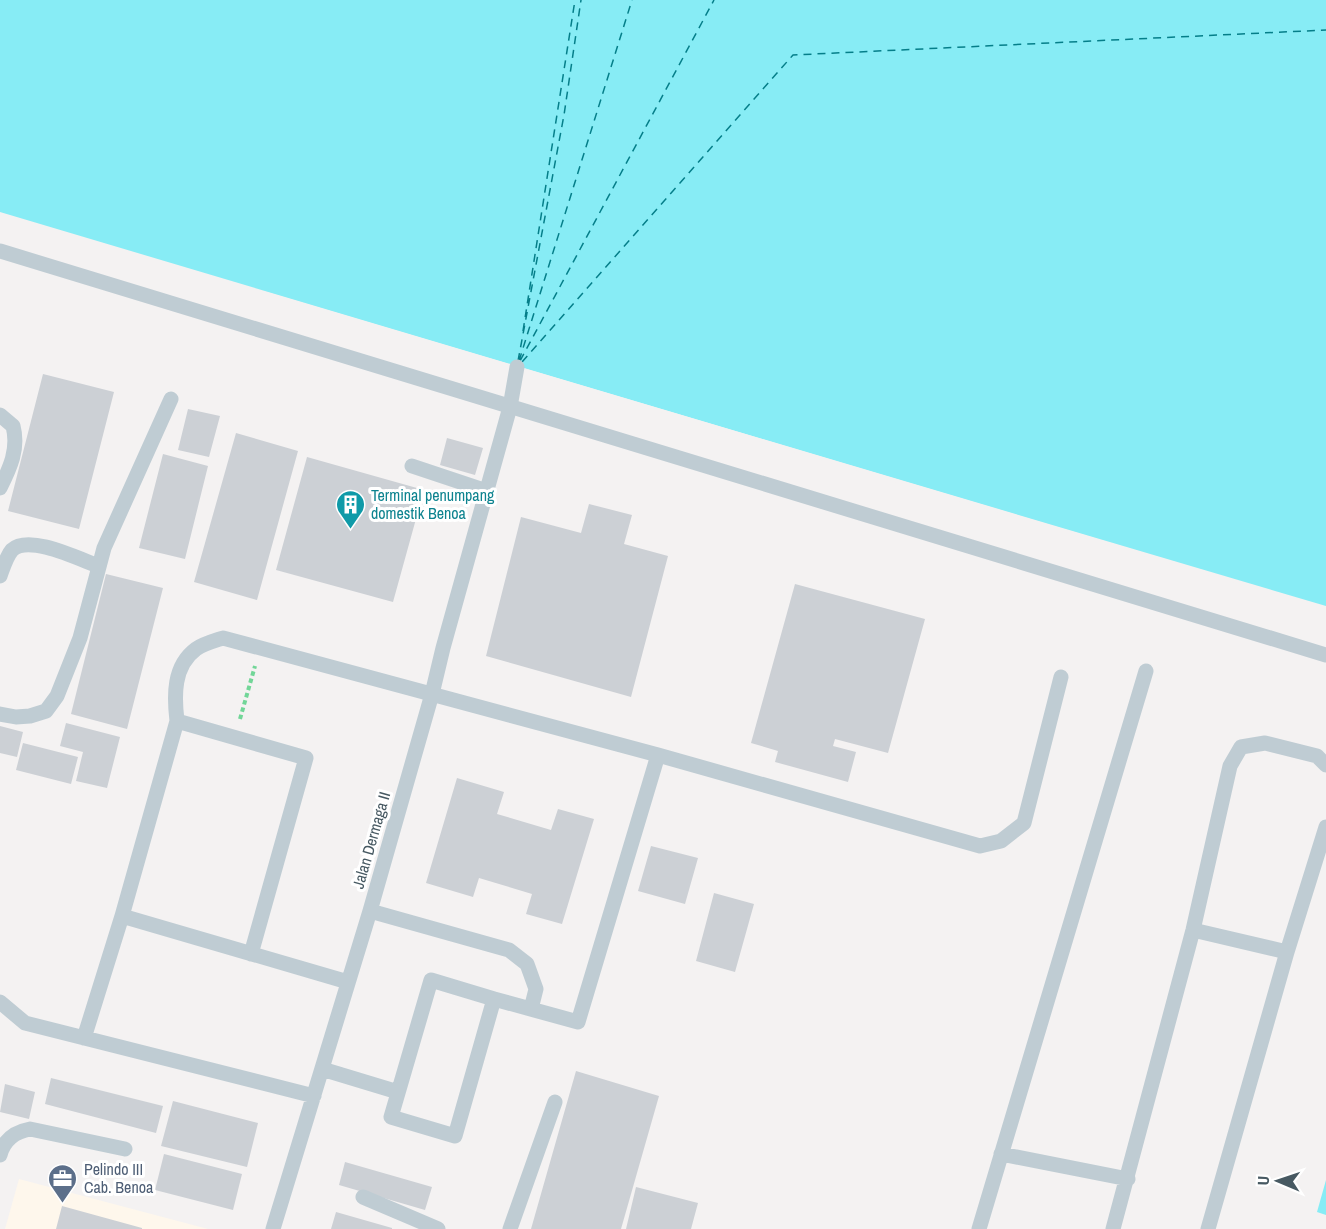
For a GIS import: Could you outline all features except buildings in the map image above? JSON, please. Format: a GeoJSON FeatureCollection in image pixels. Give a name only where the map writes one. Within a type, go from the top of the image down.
{"type":"FeatureCollection","features":[{"type":"Feature","properties":{"kind":"lane"},"geometry":{"type":"LineString","coordinates":[[0,251],[1326,655]]}},
{"type":"Feature","properties":{"kind":"lane","name":"Jalan Dermaga II"},"geometry":{"type":"LineString","coordinates":[[273,1229],[432,694],[510,407],[517,367]]}},
{"type":"Feature","properties":{"kind":"lane"},"geometry":{"type":"LineString","coordinates":[[0,714],[16,717],[30,716],[46,711],[51,706],[80,638],[98,566],[127,495],[171,399]]}},
{"type":"Feature","properties":{"kind":"lane"},"geometry":{"type":"LineString","coordinates":[[0,415],[13,426],[16,442],[10,466],[0,488]]}},
{"type":"Feature","properties":{"kind":"lane"},"geometry":{"type":"LineString","coordinates":[[412,466],[487,491]]}},
{"type":"Feature","properties":{"kind":"lane"},"geometry":{"type":"LineString","coordinates":[[0,576],[11,552],[24,544],[39,545],[98,566]]}},
{"type":"Feature","properties":{"kind":"lane"},"geometry":{"type":"LineString","coordinates":[[84,1038],[122,916],[177,720],[174,696],[181,665],[196,649],[223,638],[658,755],[980,846],[1001,841],[1024,823],[1061,677]]}},
{"type":"Feature","properties":{"kind":"lane"},"geometry":{"type":"LineString","coordinates":[[979,1229],[1146,671]]}},
{"type":"Feature","properties":{"kind":"lane"},"geometry":{"type":"LineString","coordinates":[[177,720],[306,758],[250,954]]}},
{"type":"Feature","properties":{"kind":"lane"},"geometry":{"type":"LineString","coordinates":[[1113,1229],[1193,930],[1230,766],[1241,747],[1265,743],[1317,756],[1326,765]]}},
{"type":"Feature","properties":{"kind":"lane"},"geometry":{"type":"LineString","coordinates":[[494,999],[455,1136],[391,1117],[431,980],[578,1022],[658,755]]}},
{"type":"Feature","properties":{"kind":"lane"},"geometry":{"type":"LineString","coordinates":[[1208,1229],[1287,952],[1326,827]]}},
{"type":"Feature","properties":{"kind":"lane"},"geometry":{"type":"LineString","coordinates":[[369,911],[509,950],[527,964],[536,989],[531,1009]]}},
{"type":"Feature","properties":{"kind":"lane"},"geometry":{"type":"LineString","coordinates":[[122,916],[348,982]]}},
{"type":"Feature","properties":{"kind":"lane"},"geometry":{"type":"LineString","coordinates":[[1193,930],[1287,952]]}},
{"type":"Feature","properties":{"kind":"lane"},"geometry":{"type":"LineString","coordinates":[[0,987],[25,1023]]}},
{"type":"Feature","properties":{"kind":"lane"},"geometry":{"type":"LineString","coordinates":[[0,1002],[25,1023],[314,1096]]}},
{"type":"Feature","properties":{"kind":"lane"},"geometry":{"type":"LineString","coordinates":[[322,1070],[399,1092]]}},
{"type":"Feature","properties":{"kind":"lane"},"geometry":{"type":"LineString","coordinates":[[510,1229],[555,1102]]}},
{"type":"Feature","properties":{"kind":"lane"},"geometry":{"type":"LineString","coordinates":[[0,1155],[6,1141],[14,1134],[30,1130],[125,1149]]}},
{"type":"Feature","properties":{"kind":"lane"},"geometry":{"type":"LineString","coordinates":[[1001,1154],[1128,1179]]}},
{"type":"Feature","properties":{"kind":"lane"},"geometry":{"type":"LineString","coordinates":[[363,1197],[438,1229]]}},
{"type":"Feature","properties":{"kind":"path"},"geometry":{"type":"LineString","coordinates":[[234,737],[260,648]]}},
{"type":"Feature","properties":{"kind":"shaded area","name":"Pelindo III Cab. Benoa"},"geometry":{"type":"Polygon","coordinates":[[[19,1179],[208,1229],[5,1229],[19,1179]]]}},
{"type":"Feature","properties":{"kind":"water"},"geometry":{"type":"Polygon","coordinates":[[[0,0],[1326,0],[1326,607],[0,212],[0,0]]]}},
{"type":"Feature","properties":{"kind":"water"},"geometry":{"type":"Polygon","coordinates":[[[1326,1180],[1326,1215],[1317,1212],[1326,1180]]]}},
{"type":"Feature","properties":{"kind":"pier"},"geometry":{"type":"Polygon","coordinates":[[[263,291],[1326,606],[1326,610],[262,294],[263,291]]]}},
{"type":"Feature","properties":{"kind":"ferry route"},"geometry":{"type":"LineString","coordinates":[[523,331],[575,0]]}},
{"type":"Feature","properties":{"kind":"ferry route"},"geometry":{"type":"LineString","coordinates":[[518,361],[564,115],[581,0]]}},
{"type":"Feature","properties":{"kind":"ferry route"},"geometry":{"type":"LineString","coordinates":[[519,361],[632,0]]}},
{"type":"Feature","properties":{"kind":"ferry route"},"geometry":{"type":"LineString","coordinates":[[520,361],[714,0]]}},
{"type":"Feature","properties":{"kind":"ferry route"},"geometry":{"type":"LineString","coordinates":[[522,362],[793,55],[1326,30]]}},
{"type":"Feature","properties":{"kind":"place","name":"Terminal penumpang domestik Benoa"},"geometry":{"type":"Point","coordinates":[350,530]}},
{"type":"Feature","properties":{"kind":"place","name":"Pelindo III Cab. Benoa"},"geometry":{"type":"Point","coordinates":[63,1204]}}]}
